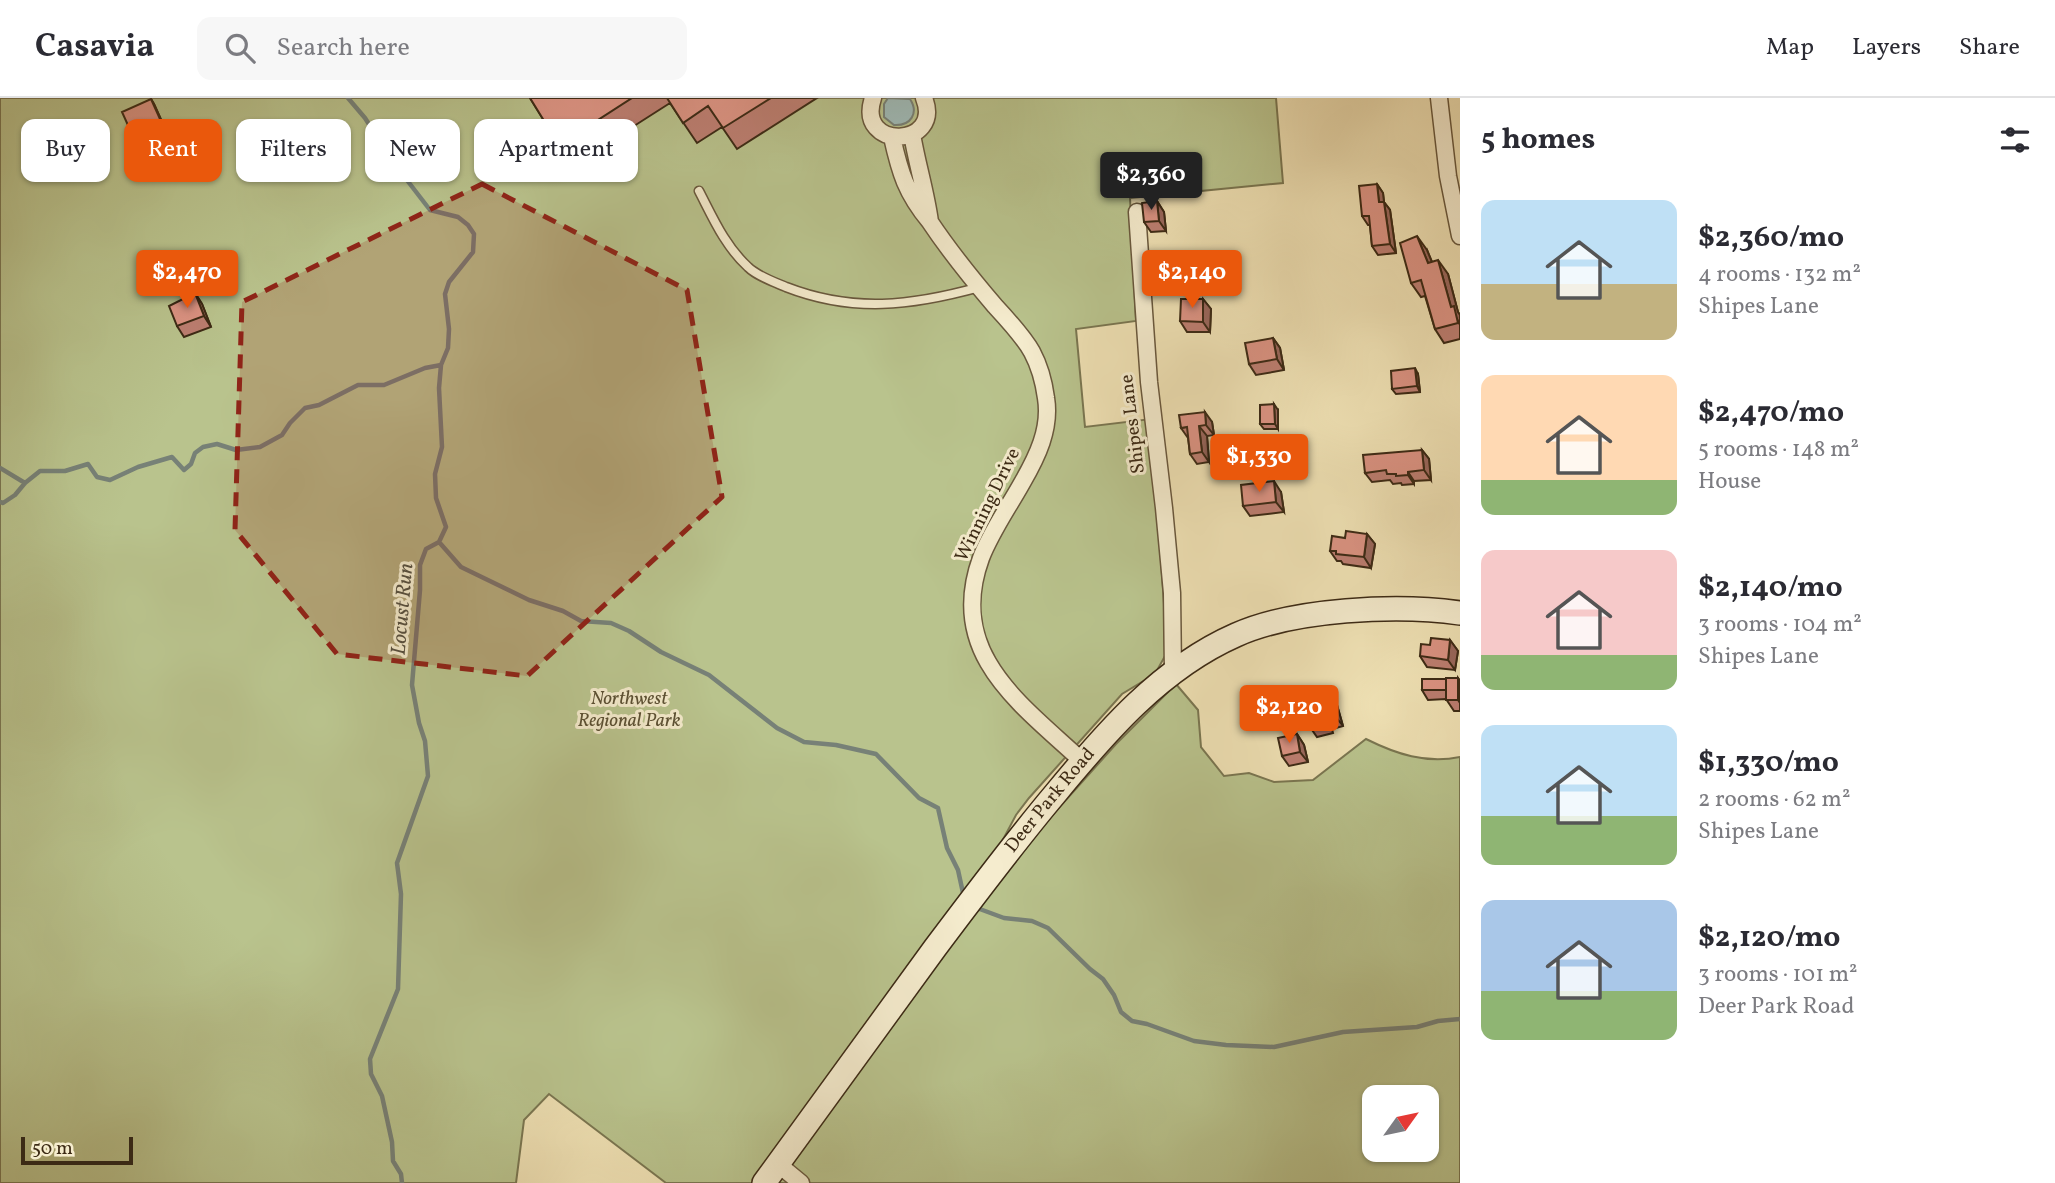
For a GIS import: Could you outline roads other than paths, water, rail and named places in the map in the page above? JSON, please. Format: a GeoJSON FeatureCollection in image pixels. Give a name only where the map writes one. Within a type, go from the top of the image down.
{"type":"FeatureCollection","features":[{"type":"Feature","properties":{"kind":"street","name":"Winning Drive"},"geometry":{"type":"LineString","coordinates":[[873,98],[872,119],[876,127],[891,137],[904,181],[914,202],[1032,352],[1046,398],[1047,419],[1042,442],[1031,468],[989,542],[977,570],[972,603],[976,638],[991,670],[1001,683],[1082,761]]}},
{"type":"Feature","properties":{"kind":"street"},"geometry":{"type":"LineString","coordinates":[[891,137],[899,138],[919,129],[927,113],[924,98]]}},
{"type":"Feature","properties":{"kind":"street"},"geometry":{"type":"LineString","coordinates":[[1439,98],[1451,194],[1460,236]]}},
{"type":"Feature","properties":{"kind":"street","name":"Winning Drive"},"geometry":{"type":"LineString","coordinates":[[912,134],[916,161],[927,196],[930,222]]}},
{"type":"Feature","properties":{"kind":"street","name":"Shipes Lane"},"geometry":{"type":"LineString","coordinates":[[1137,212],[1149,382],[1172,593],[1173,673]]}},
{"type":"Feature","properties":{"kind":"street","name":"Deer Park Road"},"geometry":{"type":"LineString","coordinates":[[768,1178],[975,895],[1082,761],[1130,709],[1173,673],[1235,635],[1283,620],[1385,609],[1460,613]]}},
{"type":"Feature","properties":{"kind":"street"},"geometry":{"type":"LineString","coordinates":[[768,1178],[801,1183]]}},
{"type":"Feature","properties":{"kind":"lane"},"geometry":{"type":"LineString","coordinates":[[699,191],[731,249],[750,270],[811,297],[876,306],[913,303],[980,287]]}},
{"type":"Feature","properties":{"kind":"water"},"geometry":{"type":"Polygon","coordinates":[[[888,98],[910,99],[914,109],[912,118],[900,125],[894,125],[884,117],[884,104],[888,98]]]}},
{"type":"Feature","properties":{"kind":"waterway","name":"Locust Run"},"geometry":{"type":"LineString","coordinates":[[348,98],[430,210],[458,217],[474,234],[473,252],[449,282],[445,294],[448,348],[441,365],[439,388],[442,447],[435,474],[436,498],[446,527],[439,542],[426,549],[420,565],[412,685],[425,741],[428,776],[397,863],[401,894],[398,989],[370,1059],[371,1074],[382,1096],[392,1142],[393,1161],[401,1174],[402,1183]]}},
{"type":"Feature","properties":{"kind":"waterway"},"geometry":{"type":"LineString","coordinates":[[0,502],[3,503],[15,495],[40,471],[65,471],[88,464],[97,477],[110,480],[138,467],[172,457],[184,470],[191,464],[195,453],[203,447],[217,444],[236,450],[260,447],[282,435],[305,408],[319,405],[358,385],[384,385],[425,368],[441,365]]}},
{"type":"Feature","properties":{"kind":"waterway"},"geometry":{"type":"LineString","coordinates":[[0,468],[25,483]]}},
{"type":"Feature","properties":{"kind":"waterway"},"geometry":{"type":"LineString","coordinates":[[439,542],[461,567],[529,600],[563,611],[581,621],[611,623],[629,631],[661,652],[709,675],[777,728],[804,742],[836,745],[876,754],[919,798],[938,808],[947,848],[958,870],[963,893]]}},
{"type":"Feature","properties":{"kind":"waterway"},"geometry":{"type":"LineString","coordinates":[[977,908],[1004,918],[1032,921],[1048,928],[1103,979],[1121,1012],[1132,1021],[1194,1041],[1274,1047],[1343,1032],[1417,1027],[1460,1019]]}},
{"type":"Feature","properties":{"kind":"park label","name":"Northwest Regional Park"},"geometry":{"type":"Point","coordinates":[629,710]}}]}
